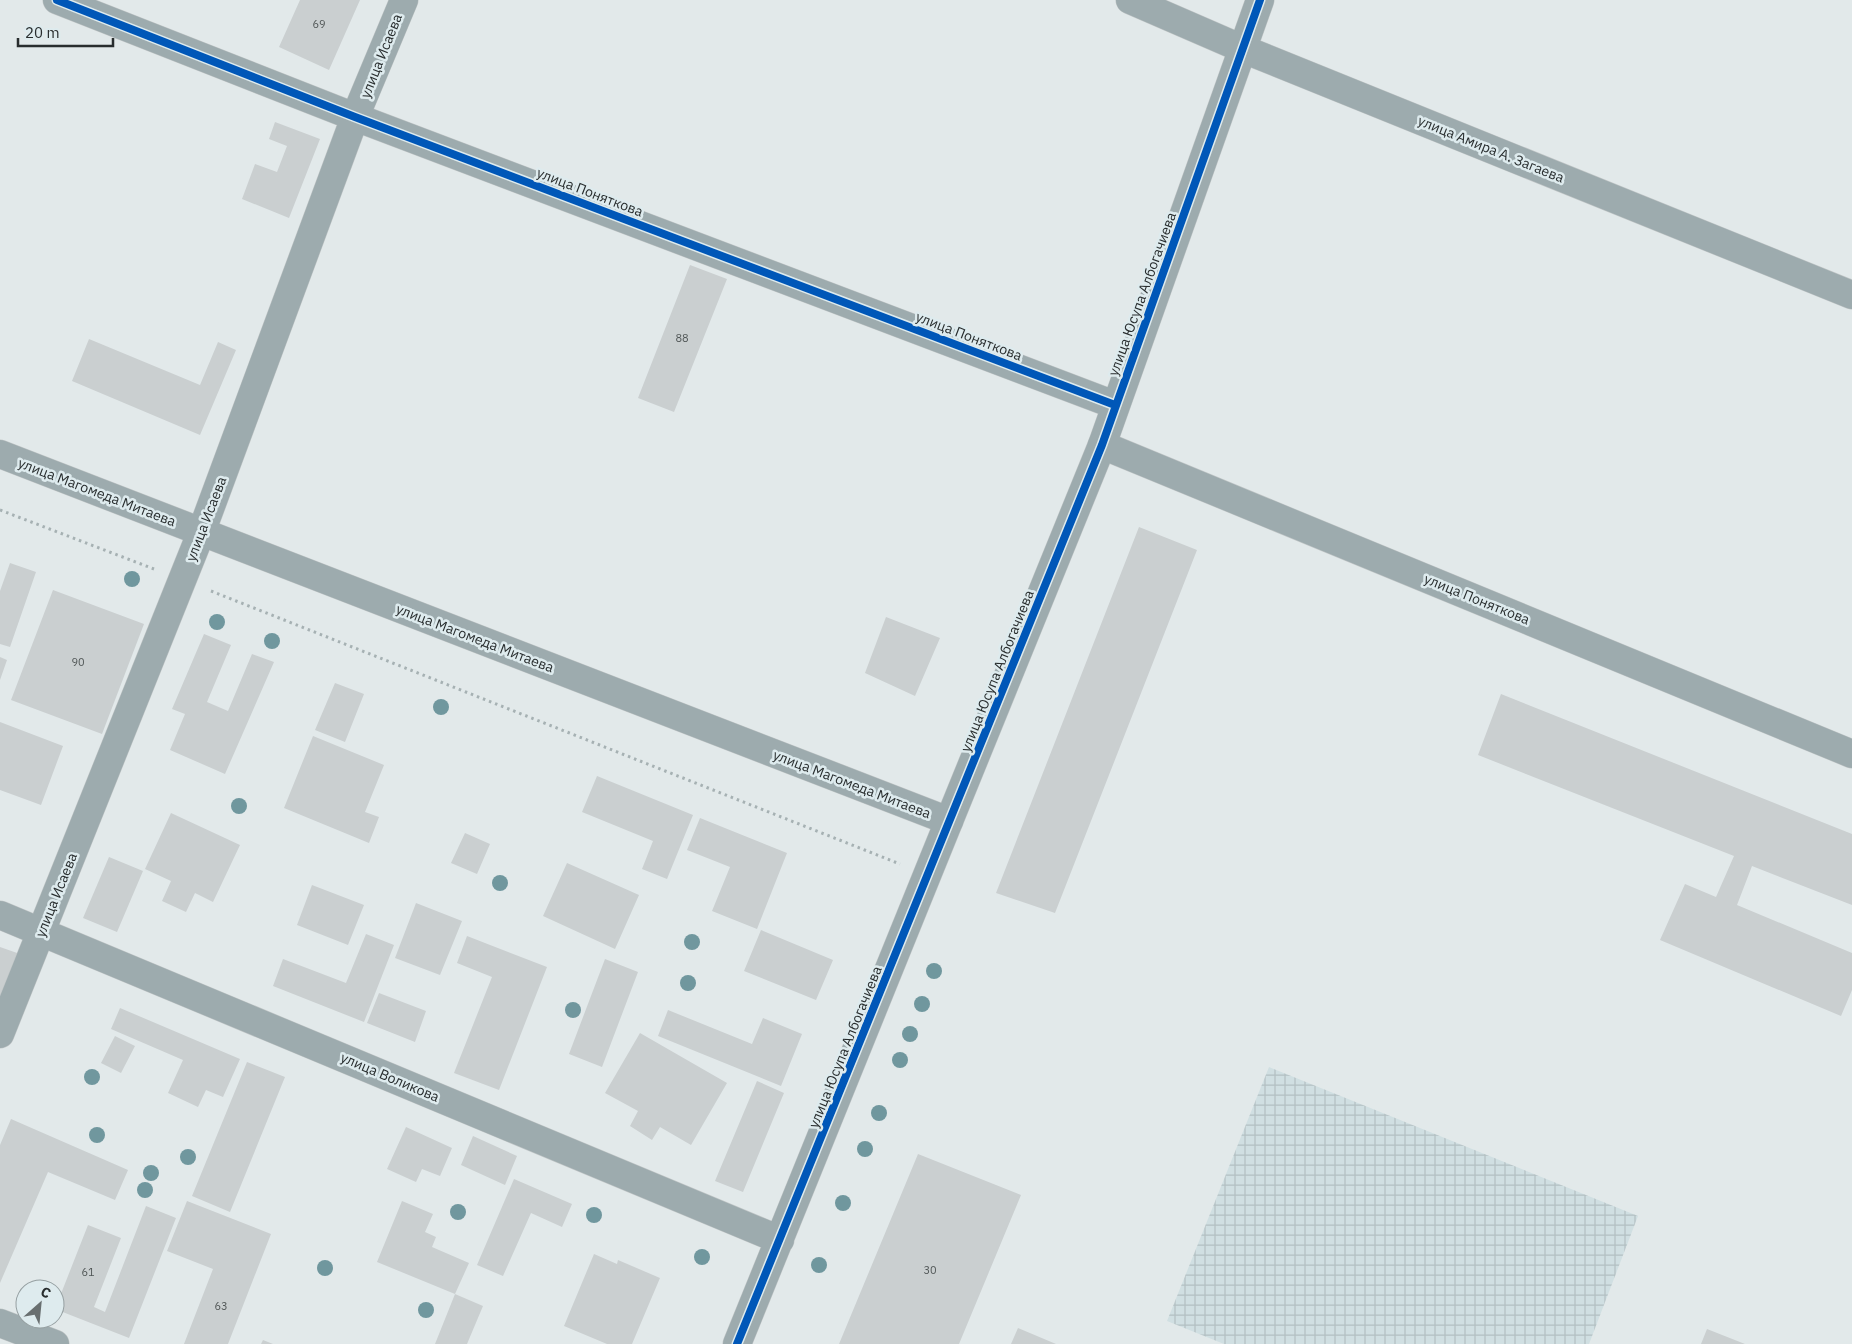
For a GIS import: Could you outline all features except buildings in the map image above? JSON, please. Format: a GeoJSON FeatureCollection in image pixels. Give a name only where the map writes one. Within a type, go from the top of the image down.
{"type":"FeatureCollection","features":[{"type":"Feature","properties":{"kind":"street","name":"улица Поняткова"},"geometry":{"type":"LineString","coordinates":[[57,0],[356,117],[1115,405]]}},
{"type":"Feature","properties":{"kind":"street","name":"улица Исаева"},"geometry":{"type":"LineString","coordinates":[[0,1034],[183,580],[356,117],[404,0]]}},
{"type":"Feature","properties":{"kind":"street","name":"улица Амира А. Загаева"},"geometry":{"type":"LineString","coordinates":[[1130,0],[1243,49],[1852,295]]}},
{"type":"Feature","properties":{"kind":"street","name":"улица Юсупа Албогачиева"},"geometry":{"type":"LineString","coordinates":[[737,1344],[1102,445],[1260,0]]}},
{"type":"Feature","properties":{"kind":"street","name":"улица Поняткова"},"geometry":{"type":"LineString","coordinates":[[1102,445],[1852,754]]}},
{"type":"Feature","properties":{"kind":"street","name":"улица Магомеда Митаева"},"geometry":{"type":"LineString","coordinates":[[0,454],[949,821]]}},
{"type":"Feature","properties":{"kind":"street","name":"улица Воликова"},"geometry":{"type":"LineString","coordinates":[[0,915],[780,1240]]}},
{"type":"Feature","properties":{"kind":"street"},"geometry":{"type":"LineString","coordinates":[[0,1323],[55,1344]]}},
{"type":"Feature","properties":{"kind":"path"},"geometry":{"type":"LineString","coordinates":[[0,510],[183,580],[927,875]]}},
{"type":"Feature","properties":{"kind":"shaded area"},"geometry":{"type":"Polygon","coordinates":[[[1269,1067],[1638,1216],[1589,1344],[1224,1344],[1167,1321],[1269,1067]]]}},
{"type":"Feature","properties":{"kind":"cycle path"},"geometry":{"type":"LineString","coordinates":[[57,0],[355,117],[1115,405]]}},
{"type":"Feature","properties":{"kind":"cycle path"},"geometry":{"type":"LineString","coordinates":[[737,1344],[1102,445],[1260,0]]}}]}
